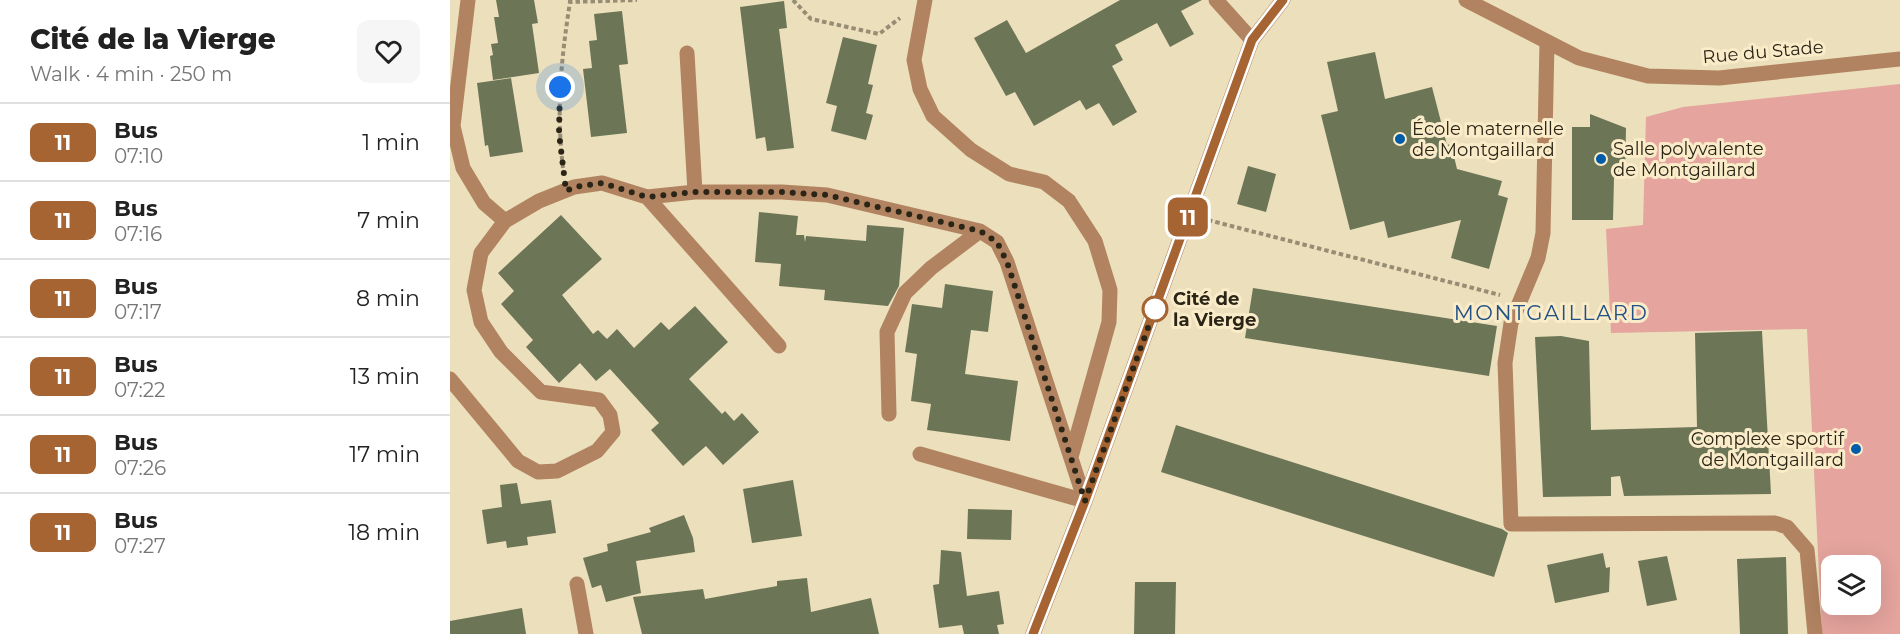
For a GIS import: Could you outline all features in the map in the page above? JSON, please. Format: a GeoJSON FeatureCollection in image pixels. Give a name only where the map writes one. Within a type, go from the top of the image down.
{"type":"FeatureCollection","features":[{"type":"Feature","properties":{"kind":"street"},"geometry":{"type":"LineString","coordinates":[[468,0],[451,126],[463,168],[484,202],[505,220]]}},
{"type":"Feature","properties":{"kind":"street"},"geometry":{"type":"LineString","coordinates":[[925,0],[914,60],[920,89],[933,116],[971,150],[1010,174],[1044,182],[1061,194],[1069,201],[1095,241],[1110,290],[1108,322],[1071,457]]}},
{"type":"Feature","properties":{"kind":"street"},"geometry":{"type":"LineString","coordinates":[[1216,0],[1252,40]]}},
{"type":"Feature","properties":{"kind":"street"},"geometry":{"type":"LineString","coordinates":[[1033,634],[1085,501],[1252,40],[1283,0]]}},
{"type":"Feature","properties":{"kind":"street","name":"Rue du Stade"},"geometry":{"type":"LineString","coordinates":[[1466,0],[1579,58],[1648,76],[1719,78],[1900,59]]}},
{"type":"Feature","properties":{"kind":"street"},"geometry":{"type":"LineString","coordinates":[[1547,42],[1544,233],[1538,258],[1511,323],[1505,363],[1511,524],[1774,523],[1787,527],[1807,550],[1815,634]]}},
{"type":"Feature","properties":{"kind":"street"},"geometry":{"type":"LineString","coordinates":[[687,53],[695,192]]}},
{"type":"Feature","properties":{"kind":"street"},"geometry":{"type":"LineString","coordinates":[[450,379],[518,461],[538,472],[557,471],[597,451],[613,432],[610,415],[598,400],[541,392],[501,352],[481,322],[474,290],[482,253],[505,220],[539,201],[574,187],[602,183],[647,197],[695,192],[782,192],[827,195],[980,231],[997,242],[1007,262],[1085,501]]}},
{"type":"Feature","properties":{"kind":"street"},"geometry":{"type":"LineString","coordinates":[[647,197],[779,346]]}},
{"type":"Feature","properties":{"kind":"street"},"geometry":{"type":"LineString","coordinates":[[888,414],[887,332],[905,293],[931,268],[980,231]]}},
{"type":"Feature","properties":{"kind":"street"},"geometry":{"type":"LineString","coordinates":[[920,454],[1085,501]]}},
{"type":"Feature","properties":{"kind":"street"},"geometry":{"type":"LineString","coordinates":[[577,584],[586,634]]}},
{"type":"Feature","properties":{"kind":"path"},"geometry":{"type":"LineString","coordinates":[[566,191],[559,133],[561,64],[570,1],[637,0]]}},
{"type":"Feature","properties":{"kind":"path"},"geometry":{"type":"LineString","coordinates":[[793,0],[811,18],[879,34],[906,14]]}},
{"type":"Feature","properties":{"kind":"path"},"geometry":{"type":"LineString","coordinates":[[1189,215],[1521,300]]}},
{"type":"Feature","properties":{"kind":"shaded area","name":"Complexe sportif de Montgaillard"},"geometry":{"type":"Polygon","coordinates":[[[1900,84],[1900,634],[1822,634],[1821,615],[1881,615],[1881,555],[1821,555],[1821,614],[1807,329],[1611,333],[1606,229],[1643,225],[1646,117],[1683,107],[1900,84]]]}},
{"type":"Feature","properties":{"kind":"building"},"geometry":{"type":"Polygon","coordinates":[[[496,0],[534,0],[538,23],[532,24],[539,73],[493,80],[490,56],[493,55],[491,44],[498,43],[494,17],[499,17],[496,0]]]}},
{"type":"Feature","properties":{"kind":"building"},"geometry":{"type":"Polygon","coordinates":[[[1120,0],[1202,0],[1181,11],[1194,34],[1170,47],[1157,23],[1115,45],[1123,60],[1112,66],[1137,112],[1113,126],[1099,103],[1086,110],[1080,100],[1034,126],[1015,92],[1006,96],[974,38],[1007,20],[1026,53],[1120,0]]]}},
{"type":"Feature","properties":{"kind":"building"},"geometry":{"type":"Polygon","coordinates":[[[784,1],[787,28],[779,29],[794,148],[767,151],[765,137],[756,139],[740,7],[784,1]]]}},
{"type":"Feature","properties":{"kind":"building"},"geometry":{"type":"Polygon","coordinates":[[[622,11],[628,64],[619,65],[627,133],[591,137],[583,69],[592,68],[589,41],[597,40],[594,14],[622,11]]]}},
{"type":"Feature","properties":{"kind":"building"},"geometry":{"type":"Polygon","coordinates":[[[843,37],[877,45],[868,84],[873,85],[866,113],[873,115],[866,140],[831,131],[837,106],[826,103],[843,37]]]}},
{"type":"Feature","properties":{"kind":"building"},"geometry":{"type":"Polygon","coordinates":[[[1375,52],[1385,99],[1432,87],[1447,145],[1451,144],[1457,169],[1502,181],[1498,195],[1508,198],[1489,269],[1451,258],[1461,220],[1388,238],[1384,221],[1350,230],[1321,115],[1338,111],[1327,62],[1375,52]]]}},
{"type":"Feature","properties":{"kind":"building"},"geometry":{"type":"Polygon","coordinates":[[[511,78],[523,152],[490,157],[488,145],[485,146],[477,83],[511,78]]]}},
{"type":"Feature","properties":{"kind":"building","name":"Salle polyvalente de Montgaillard"},"geometry":{"type":"Polygon","coordinates":[[[1590,114],[1626,128],[1625,178],[1614,178],[1613,220],[1572,220],[1572,127],[1590,127],[1590,114]]]}},
{"type":"Feature","properties":{"kind":"building"},"geometry":{"type":"Polygon","coordinates":[[[1248,166],[1276,174],[1266,212],[1237,204],[1248,166]]]}},
{"type":"Feature","properties":{"kind":"building"},"geometry":{"type":"Polygon","coordinates":[[[759,212],[798,216],[796,235],[804,235],[805,242],[806,236],[866,241],[867,225],[904,228],[899,286],[888,306],[824,300],[825,290],[779,286],[781,264],[755,262],[759,212]]]}},
{"type":"Feature","properties":{"kind":"building"},"geometry":{"type":"Polygon","coordinates":[[[561,215],[602,259],[562,295],[593,334],[598,330],[607,339],[617,329],[634,348],[661,322],[669,330],[695,306],[728,342],[689,379],[722,414],[725,411],[734,421],[742,413],[759,432],[723,465],[706,446],[683,466],[651,430],[659,423],[610,369],[596,381],[580,363],[559,383],[526,347],[533,340],[501,304],[514,291],[498,273],[561,215]]]}},
{"type":"Feature","properties":{"kind":"building"},"geometry":{"type":"Polygon","coordinates":[[[945,284],[993,291],[988,332],[971,330],[965,374],[1018,381],[1010,441],[927,430],[931,404],[911,401],[917,354],[905,352],[912,304],[942,308],[945,284]]]}},
{"type":"Feature","properties":{"kind":"building"},"geometry":{"type":"Polygon","coordinates":[[[1253,288],[1497,326],[1489,376],[1245,338],[1253,288]]]}},
{"type":"Feature","properties":{"kind":"building"},"geometry":{"type":"Polygon","coordinates":[[[1762,331],[1771,494],[1624,496],[1620,476],[1611,477],[1611,496],[1543,497],[1535,337],[1561,336],[1589,341],[1591,430],[1697,427],[1695,333],[1762,331]]]}},
{"type":"Feature","properties":{"kind":"building"},"geometry":{"type":"Polygon","coordinates":[[[1176,425],[1502,529],[1508,533],[1494,577],[1161,472],[1176,425]]]}},
{"type":"Feature","properties":{"kind":"building"},"geometry":{"type":"Polygon","coordinates":[[[793,480],[802,536],[752,543],[743,489],[793,480]]]}},
{"type":"Feature","properties":{"kind":"building"},"geometry":{"type":"Polygon","coordinates":[[[517,483],[521,504],[551,500],[556,533],[527,537],[528,545],[507,548],[506,541],[487,544],[482,510],[502,507],[500,485],[517,483]]]}},
{"type":"Feature","properties":{"kind":"building"},"geometry":{"type":"Polygon","coordinates":[[[968,509],[1012,510],[1011,540],[967,539],[968,509]]]}},
{"type":"Feature","properties":{"kind":"building"},"geometry":{"type":"Polygon","coordinates":[[[684,515],[693,538],[695,552],[636,561],[641,593],[606,602],[601,585],[592,588],[583,558],[608,551],[607,544],[651,532],[649,528],[684,515]]]}},
{"type":"Feature","properties":{"kind":"building"},"geometry":{"type":"Polygon","coordinates":[[[941,550],[961,552],[967,596],[999,591],[1004,624],[997,625],[999,634],[964,634],[962,625],[939,628],[933,585],[939,584],[941,550]]]}},
{"type":"Feature","properties":{"kind":"building"},"geometry":{"type":"Polygon","coordinates":[[[1603,553],[1606,568],[1610,567],[1609,592],[1555,603],[1547,565],[1603,553]]]}},
{"type":"Feature","properties":{"kind":"building"},"geometry":{"type":"Polygon","coordinates":[[[1667,556],[1677,600],[1647,606],[1638,561],[1667,556]]]}},
{"type":"Feature","properties":{"kind":"building"},"geometry":{"type":"Polygon","coordinates":[[[1786,557],[1788,634],[1740,634],[1737,559],[1786,557]]]}},
{"type":"Feature","properties":{"kind":"building"},"geometry":{"type":"Polygon","coordinates":[[[807,578],[811,612],[871,598],[879,634],[642,634],[633,597],[703,589],[705,599],[777,586],[777,581],[807,578]]]}},
{"type":"Feature","properties":{"kind":"building"},"geometry":{"type":"Polygon","coordinates":[[[1135,582],[1176,582],[1175,634],[1134,634],[1135,582]]]}},
{"type":"Feature","properties":{"kind":"building"},"geometry":{"type":"Polygon","coordinates":[[[522,608],[526,634],[450,634],[450,621],[522,608]]]}},
{"type":"Feature","properties":{"kind":"bus line","name":"11"},"geometry":{"type":"LineString","coordinates":[[1033,634],[1085,501],[1252,40],[1283,0]]}},
{"type":"Feature","properties":{"kind":"place","name":"École maternelle de Montgaillard"},"geometry":{"type":"Point","coordinates":[1400,139]}},
{"type":"Feature","properties":{"kind":"place","name":"Salle polyvalente de Montgaillard"},"geometry":{"type":"Point","coordinates":[1601,159]}},
{"type":"Feature","properties":{"kind":"place","name":"Cité de la Vierge"},"geometry":{"type":"Point","coordinates":[1155,309]}},
{"type":"Feature","properties":{"kind":"place","name":"Complexe sportif de Montgaillard"},"geometry":{"type":"Point","coordinates":[1856,449]}},
{"type":"Feature","properties":{"kind":"district","name":"MONTGAILLARD"},"geometry":{"type":"Point","coordinates":[1551,312]}},
{"type":"Feature","properties":{"kind":"route"},"geometry":{"type":"LineString","coordinates":[[560,87],[559,133],[566,191],[574,187],[602,183],[647,197],[695,192],[782,192],[827,195],[980,231],[997,242],[1007,262],[1085,501],[1157,303],[1155,309]]}}]}
